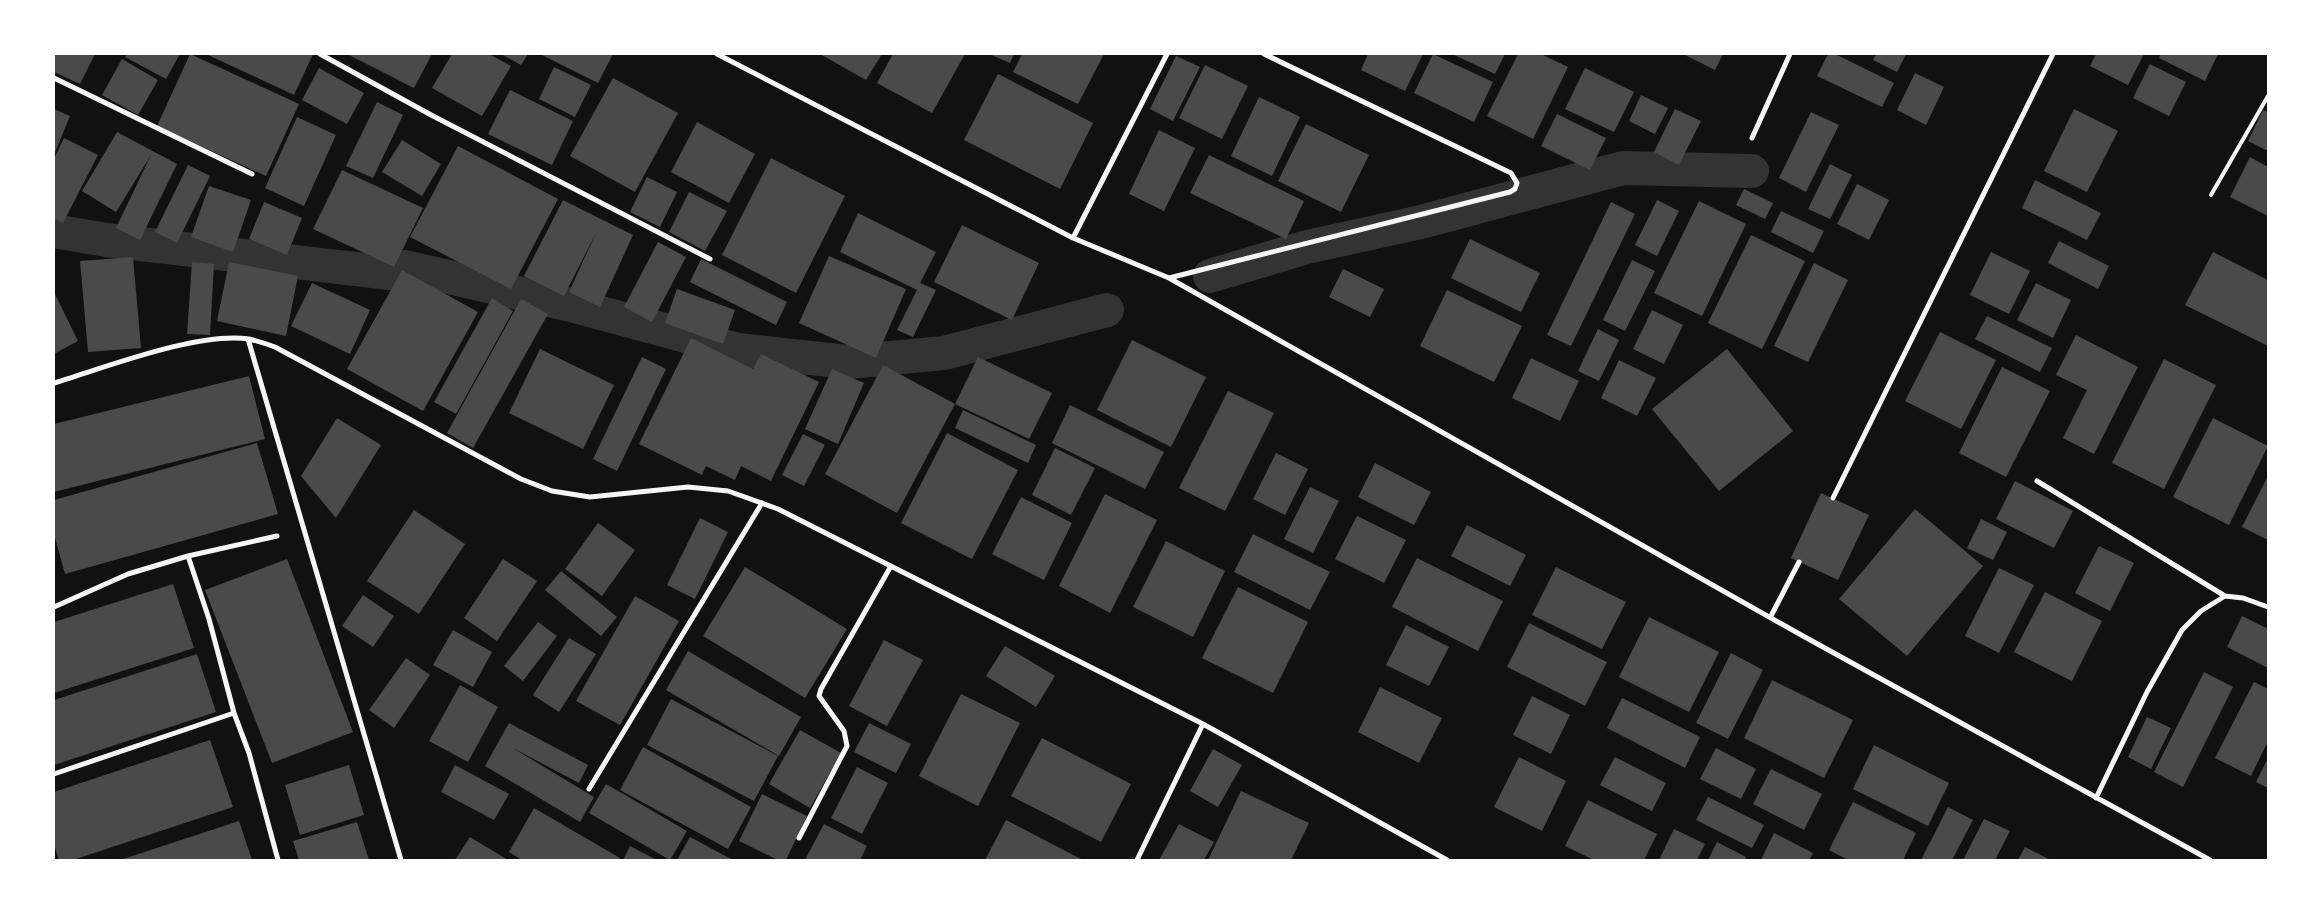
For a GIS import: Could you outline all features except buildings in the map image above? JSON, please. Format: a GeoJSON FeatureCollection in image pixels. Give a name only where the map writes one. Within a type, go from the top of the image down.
{"type":"FeatureCollection","features":[{"type":"Feature","properties":{"kind":"street"},"geometry":{"type":"LineString","coordinates":[[320,54],[433,116],[710,259]]}},
{"type":"Feature","properties":{"kind":"street"},"geometry":{"type":"LineString","coordinates":[[717,54],[1073,238],[1169,278],[1770,616],[2210,860]]}},
{"type":"Feature","properties":{"kind":"street"},"geometry":{"type":"LineString","coordinates":[[1073,238],[1168,54]]}},
{"type":"Feature","properties":{"kind":"street"},"geometry":{"type":"LineString","coordinates":[[1169,278],[1510,192],[1515,189],[1517,183],[1511,173],[1264,54]]}},
{"type":"Feature","properties":{"kind":"street"},"geometry":{"type":"LineString","coordinates":[[1752,138],[1790,54]]}},
{"type":"Feature","properties":{"kind":"street"},"geometry":{"type":"LineString","coordinates":[[1833,498],[2053,54]]}},
{"type":"Feature","properties":{"kind":"street"},"geometry":{"type":"LineString","coordinates":[[54,78],[252,174]]}},
{"type":"Feature","properties":{"kind":"street"},"geometry":{"type":"LineString","coordinates":[[54,383],[171,348],[210,340],[248,339],[275,347],[521,479],[552,491],[590,497],[688,487],[728,491],[762,503],[891,566],[1203,724],[1447,860]]}},
{"type":"Feature","properties":{"kind":"street"},"geometry":{"type":"LineString","coordinates":[[248,339],[401,860]]}},
{"type":"Feature","properties":{"kind":"street"},"geometry":{"type":"LineString","coordinates":[[2037,481],[2225,596],[2243,598],[2268,607]]}},
{"type":"Feature","properties":{"kind":"street"},"geometry":{"type":"LineString","coordinates":[[589,789],[762,503]]}},
{"type":"Feature","properties":{"kind":"street"},"geometry":{"type":"LineString","coordinates":[[54,607],[128,574],[188,556],[277,536]]}},
{"type":"Feature","properties":{"kind":"street"},"geometry":{"type":"LineString","coordinates":[[188,556],[209,619],[234,713],[249,753],[278,860]]}},
{"type":"Feature","properties":{"kind":"street"},"geometry":{"type":"LineString","coordinates":[[1770,616],[1800,562]]}},
{"type":"Feature","properties":{"kind":"street"},"geometry":{"type":"LineString","coordinates":[[799,838],[847,746],[844,731],[819,696],[821,689],[891,566]]}},
{"type":"Feature","properties":{"kind":"street"},"geometry":{"type":"LineString","coordinates":[[2096,798],[2147,692],[2182,630],[2201,611],[2225,596]]}},
{"type":"Feature","properties":{"kind":"street"},"geometry":{"type":"LineString","coordinates":[[54,774],[234,713]]}},
{"type":"Feature","properties":{"kind":"street"},"geometry":{"type":"LineString","coordinates":[[1137,860],[1203,724]]}},
{"type":"Feature","properties":{"kind":"lane"},"geometry":{"type":"LineString","coordinates":[[2211,195],[2268,96]]}},
{"type":"Feature","properties":{"kind":"waterway"},"geometry":{"type":"LineString","coordinates":[[1210,276],[1307,247],[1421,222],[1623,168],[1752,171]]}},
{"type":"Feature","properties":{"kind":"waterway"},"geometry":{"type":"LineString","coordinates":[[54,231],[106,240],[390,273],[405,267],[575,306],[738,350],[848,362],[944,353],[1107,310]]}}]}
